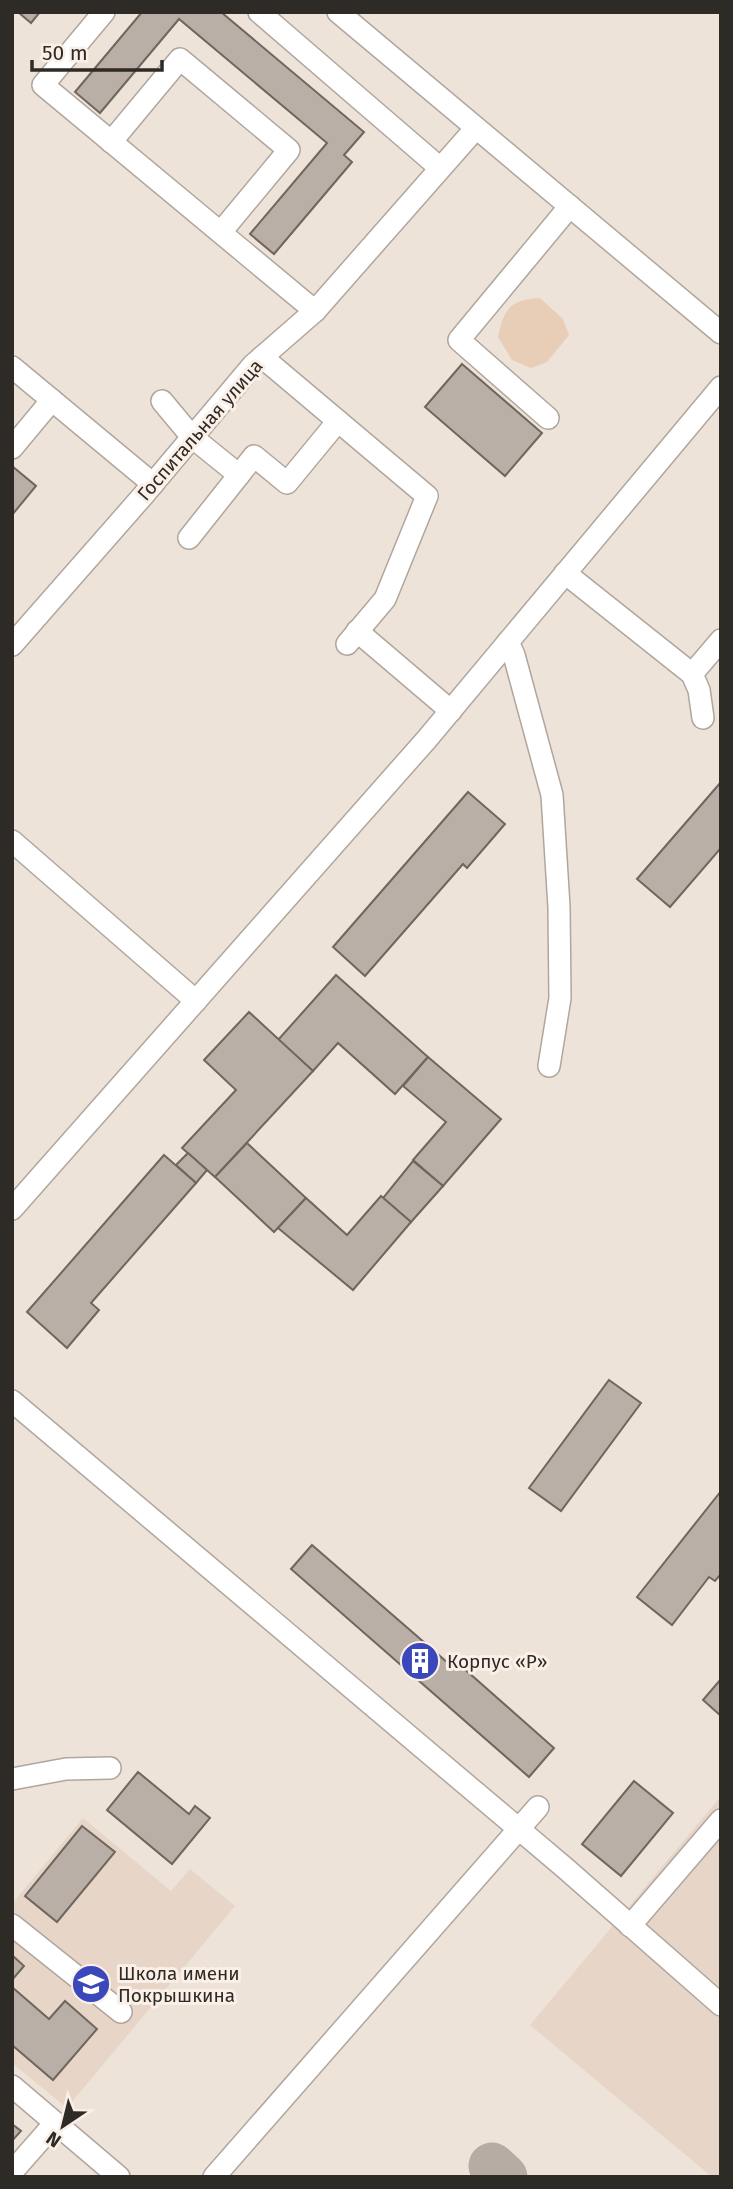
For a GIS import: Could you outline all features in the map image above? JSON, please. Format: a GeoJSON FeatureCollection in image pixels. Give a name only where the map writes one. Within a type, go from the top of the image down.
{"type":"FeatureCollection","features":[{"type":"Feature","properties":{"kind":"street"},"geometry":{"type":"LineString","coordinates":[[104,12],[43,85],[315,311]]}},
{"type":"Feature","properties":{"kind":"street"},"geometry":{"type":"LineString","coordinates":[[258,12],[440,168]]}},
{"type":"Feature","properties":{"kind":"street"},"geometry":{"type":"LineString","coordinates":[[338,12],[721,333]]}},
{"type":"Feature","properties":{"kind":"street"},"geometry":{"type":"LineString","coordinates":[[111,142],[180,59],[289,150],[221,232]]}},
{"type":"Feature","properties":{"kind":"street","name":"Госпитальная улица"},"geometry":{"type":"LineString","coordinates":[[12,645],[262,357],[315,311],[476,128]]}},
{"type":"Feature","properties":{"kind":"street"},"geometry":{"type":"LineString","coordinates":[[548,418],[459,340],[570,206]]}},
{"type":"Feature","properties":{"kind":"street"},"geometry":{"type":"LineString","coordinates":[[262,357],[427,496],[384,599],[352,638],[451,711]]}},
{"type":"Feature","properties":{"kind":"street"},"geometry":{"type":"LineString","coordinates":[[12,367],[152,484]]}},
{"type":"Feature","properties":{"kind":"street"},"geometry":{"type":"LineString","coordinates":[[12,1209],[451,711],[721,387]]}},
{"type":"Feature","properties":{"kind":"street"},"geometry":{"type":"LineString","coordinates":[[12,448],[52,400]]}},
{"type":"Feature","properties":{"kind":"street"},"geometry":{"type":"LineString","coordinates":[[162,401],[192,438],[239,475]]}},
{"type":"Feature","properties":{"kind":"street"},"geometry":{"type":"LineString","coordinates":[[189,538],[254,456],[287,483],[338,421]]}},
{"type":"Feature","properties":{"kind":"street"},"geometry":{"type":"LineString","coordinates":[[565,573],[692,674],[699,690],[703,718]]}},
{"type":"Feature","properties":{"kind":"street"},"geometry":{"type":"LineString","coordinates":[[692,674],[721,640]]}},
{"type":"Feature","properties":{"kind":"street"},"geometry":{"type":"LineString","coordinates":[[508,642],[514,655],[552,794],[559,907],[560,998],[549,1066]]}},
{"type":"Feature","properties":{"kind":"street"},"geometry":{"type":"LineString","coordinates":[[12,841],[196,1001]]}},
{"type":"Feature","properties":{"kind":"street"},"geometry":{"type":"LineString","coordinates":[[12,1401],[198,1555],[721,2005]]}},
{"type":"Feature","properties":{"kind":"street"},"geometry":{"type":"LineString","coordinates":[[12,1779],[66,1769],[110,1768]]}},
{"type":"Feature","properties":{"kind":"street"},"geometry":{"type":"LineString","coordinates":[[215,2177],[538,1807]]}},
{"type":"Feature","properties":{"kind":"street"},"geometry":{"type":"LineString","coordinates":[[630,1926],[721,1820]]}},
{"type":"Feature","properties":{"kind":"street"},"geometry":{"type":"LineString","coordinates":[[12,1925],[121,2012]]}},
{"type":"Feature","properties":{"kind":"street"},"geometry":{"type":"LineString","coordinates":[[12,2086],[119,2177]]}},
{"type":"Feature","properties":{"kind":"street"},"geometry":{"type":"LineString","coordinates":[[12,2172],[55,2123]]}},
{"type":"Feature","properties":{"kind":"shaded area"},"geometry":{"type":"Polygon","coordinates":[[[540,298],[563,319],[569,335],[547,362],[531,368],[512,360],[498,337],[503,319],[510,308],[521,301],[540,298]]]}},
{"type":"Feature","properties":{"kind":"shaded area"},"geometry":{"type":"Polygon","coordinates":[[[721,1796],[721,2177],[712,2177],[530,2025],[721,1796]]]}},
{"type":"Feature","properties":{"kind":"shaded area","name":"Школа имени Покрышкина"},"geometry":{"type":"Polygon","coordinates":[[[83,1818],[171,1891],[190,1869],[235,1906],[67,2108],[12,2063],[12,1904],[83,1818]]]}},
{"type":"Feature","properties":{"kind":"building"},"geometry":{"type":"Polygon","coordinates":[[[18,12],[40,12],[31,23],[18,12]]]}},
{"type":"Feature","properties":{"kind":"building"},"geometry":{"type":"Polygon","coordinates":[[[142,12],[221,12],[364,132],[344,155],[352,162],[274,254],[250,234],[327,143],[179,19],[100,113],[75,92],[142,12]]]}},
{"type":"Feature","properties":{"kind":"building"},"geometry":{"type":"Polygon","coordinates":[[[462,364],[542,433],[505,476],[425,407],[462,364]]]}},
{"type":"Feature","properties":{"kind":"building"},"geometry":{"type":"Polygon","coordinates":[[[12,466],[36,486],[12,515],[12,466]]]}},
{"type":"Feature","properties":{"kind":"building"},"geometry":{"type":"Polygon","coordinates":[[[721,782],[721,848],[670,907],[637,879],[721,782]]]}},
{"type":"Feature","properties":{"kind":"building"},"geometry":{"type":"Polygon","coordinates":[[[468,792],[505,824],[467,868],[463,864],[365,976],[333,947],[468,792]]]}},
{"type":"Feature","properties":{"kind":"building"},"geometry":{"type":"Polygon","coordinates":[[[336,975],[428,1057],[395,1094],[338,1043],[313,1071],[278,1040],[336,975]]]}},
{"type":"Feature","properties":{"kind":"building"},"geometry":{"type":"Polygon","coordinates":[[[249,1012],[313,1071],[215,1177],[182,1148],[236,1090],[204,1060],[249,1012]]]}},
{"type":"Feature","properties":{"kind":"building"},"geometry":{"type":"Polygon","coordinates":[[[428,1057],[501,1119],[443,1186],[413,1160],[446,1122],[403,1086],[428,1057]]]}},
{"type":"Feature","properties":{"kind":"building"},"geometry":{"type":"Polygon","coordinates":[[[247,1143],[306,1198],[274,1232],[215,1177],[247,1143]]]}},
{"type":"Feature","properties":{"kind":"building"},"geometry":{"type":"Polygon","coordinates":[[[188,1153],[207,1170],[196,1183],[176,1165],[188,1153]]]}},
{"type":"Feature","properties":{"kind":"building"},"geometry":{"type":"Polygon","coordinates":[[[164,1155],[196,1183],[91,1303],[99,1310],[67,1348],[27,1312],[164,1155]]]}},
{"type":"Feature","properties":{"kind":"building"},"geometry":{"type":"Polygon","coordinates":[[[413,1161],[443,1186],[411,1222],[383,1198],[413,1161]]]}},
{"type":"Feature","properties":{"kind":"building"},"geometry":{"type":"Polygon","coordinates":[[[381,1196],[411,1222],[353,1290],[278,1228],[306,1198],[347,1235],[381,1196]]]}},
{"type":"Feature","properties":{"kind":"building"},"geometry":{"type":"Polygon","coordinates":[[[609,1380],[641,1403],[561,1511],[529,1488],[609,1380]]]}},
{"type":"Feature","properties":{"kind":"building"},"geometry":{"type":"Polygon","coordinates":[[[721,1491],[721,1574],[715,1581],[709,1577],[672,1625],[637,1597],[721,1491]]]}},
{"type":"Feature","properties":{"kind":"building","name":"Корпус «Р»"},"geometry":{"type":"Polygon","coordinates":[[[312,1545],[448,1663],[452,1658],[554,1748],[529,1777],[291,1569],[312,1545]]]}},
{"type":"Feature","properties":{"kind":"building"},"geometry":{"type":"Polygon","coordinates":[[[721,1679],[721,1716],[703,1700],[721,1679]]]}},
{"type":"Feature","properties":{"kind":"building"},"geometry":{"type":"Polygon","coordinates":[[[138,1772],[189,1814],[195,1806],[210,1818],[172,1864],[107,1810],[138,1772]]]}},
{"type":"Feature","properties":{"kind":"building"},"geometry":{"type":"Polygon","coordinates":[[[634,1781],[673,1813],[621,1876],[582,1844],[634,1781]]]}},
{"type":"Feature","properties":{"kind":"building"},"geometry":{"type":"Polygon","coordinates":[[[82,1826],[115,1852],[57,1922],[25,1896],[82,1826]]]}},
{"type":"Feature","properties":{"kind":"building"},"geometry":{"type":"Polygon","coordinates":[[[12,1955],[24,1966],[12,1980],[12,1955]]]}},
{"type":"Feature","properties":{"kind":"building"},"geometry":{"type":"Polygon","coordinates":[[[12,1987],[49,2019],[65,2001],[97,2029],[53,2080],[12,2045],[12,1987]]]}},
{"type":"Feature","properties":{"kind":"building"},"geometry":{"type":"Polygon","coordinates":[[[12,2124],[21,2131],[12,2141],[12,2124]]]}},
{"type":"Feature","properties":{"kind":"taxiway"},"geometry":{"type":"LineString","coordinates":[[492,2166],[504,2177]]}},
{"type":"Feature","properties":{"kind":"place","name":"Корпус «Р»"},"geometry":{"type":"Point","coordinates":[420,1661]}},
{"type":"Feature","properties":{"kind":"place","name":"Школа имени Покрышкина"},"geometry":{"type":"Point","coordinates":[91,1984]}}]}
